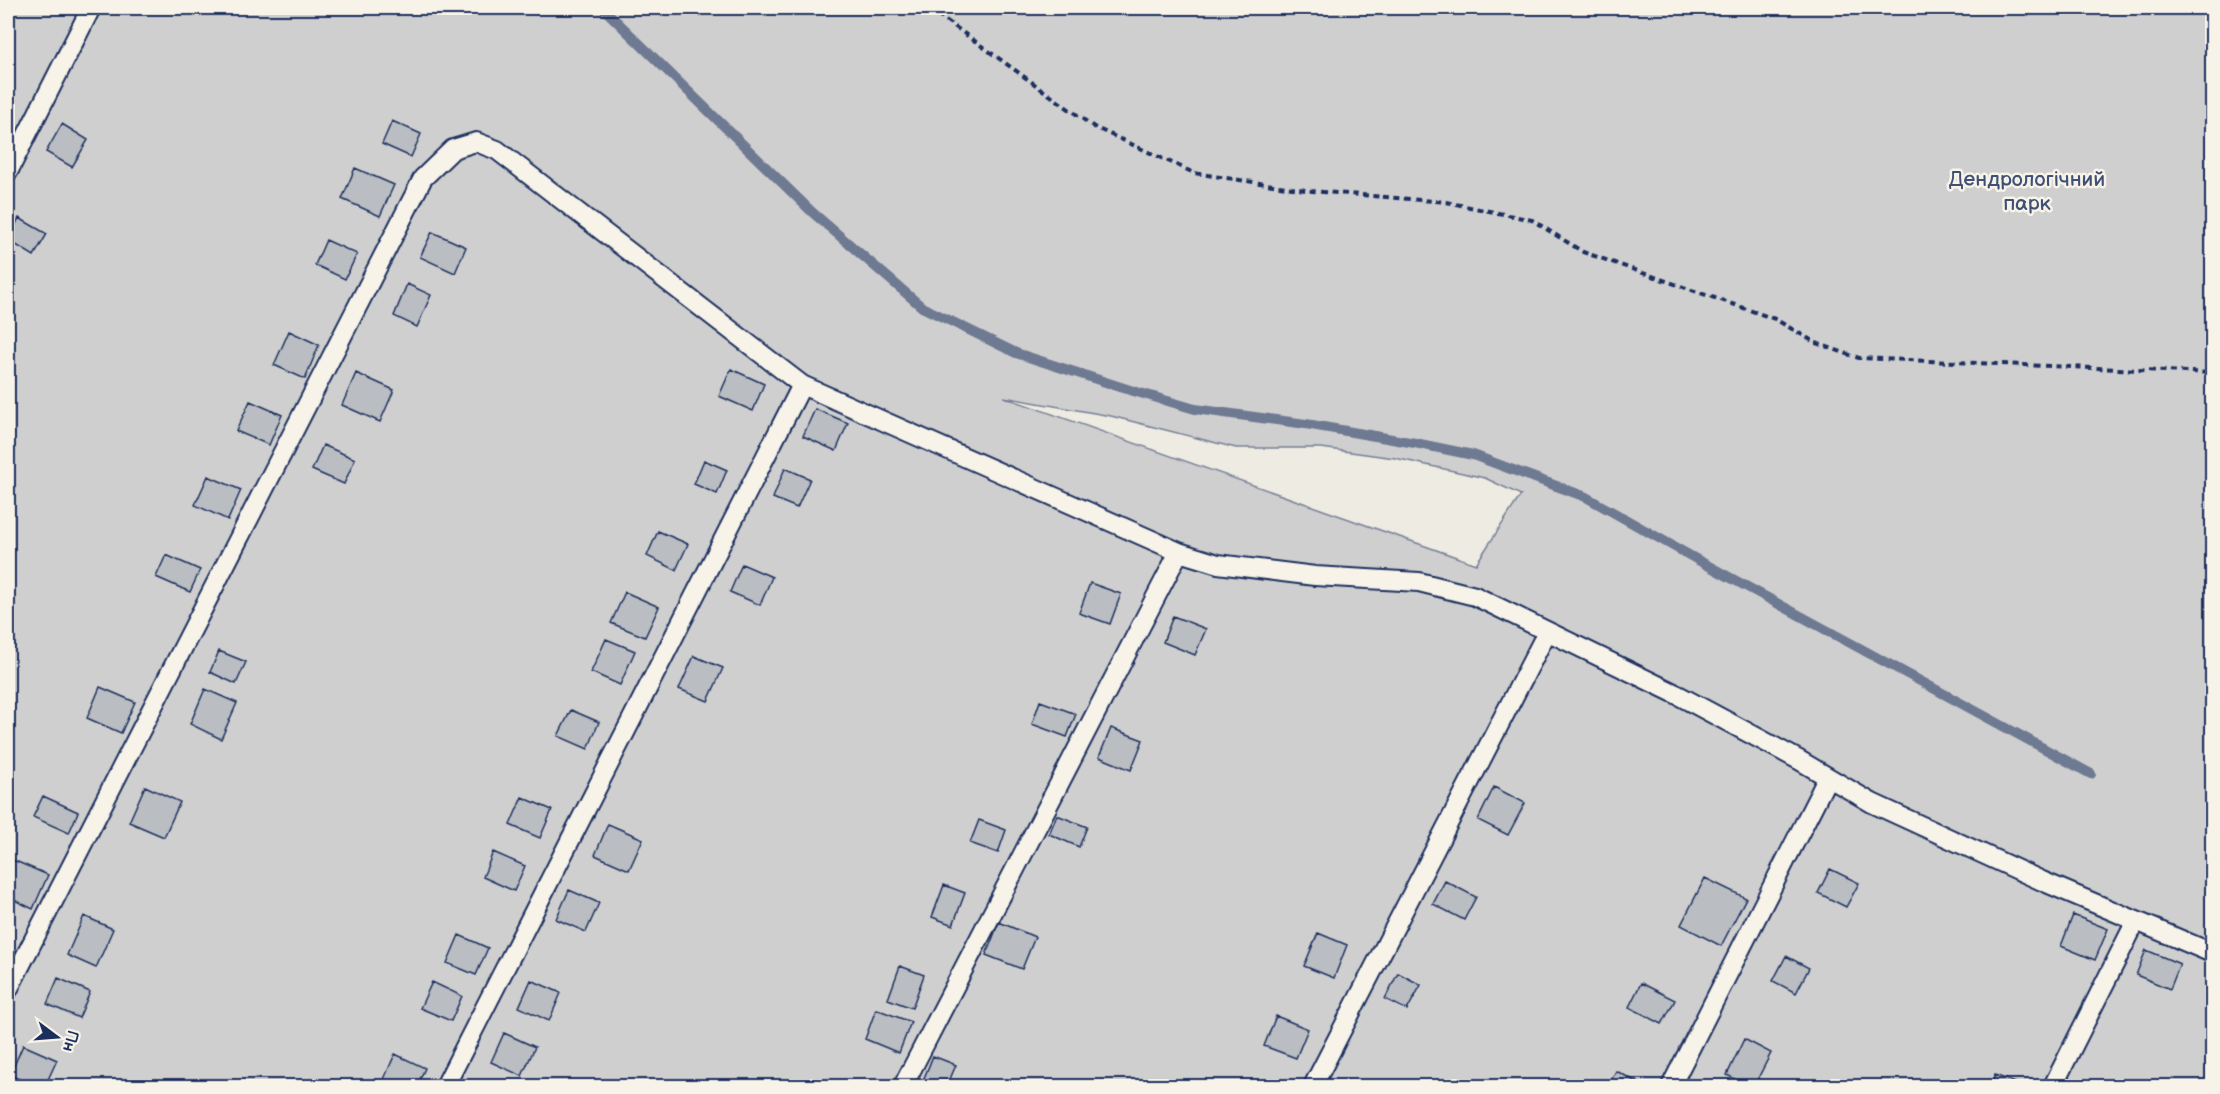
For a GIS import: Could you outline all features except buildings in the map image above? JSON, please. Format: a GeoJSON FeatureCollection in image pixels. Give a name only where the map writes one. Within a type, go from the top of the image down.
{"type":"FeatureCollection","features":[{"type":"Feature","properties":{"kind":"lane"},"geometry":{"type":"LineString","coordinates":[[8,172],[91,8]]}},
{"type":"Feature","properties":{"kind":"lane"},"geometry":{"type":"LineString","coordinates":[[8,990],[423,178],[453,149],[476,142],[498,150],[802,385],[1179,552],[1218,564],[1315,576],[1419,582],[1475,596],[1676,694],[1872,803],[2042,881],[2212,953]]}},
{"type":"Feature","properties":{"kind":"lane"},"geometry":{"type":"LineString","coordinates":[[445,1086],[802,385]]}},
{"type":"Feature","properties":{"kind":"lane"},"geometry":{"type":"LineString","coordinates":[[903,1086],[1179,552]]}},
{"type":"Feature","properties":{"kind":"lane"},"geometry":{"type":"LineString","coordinates":[[1313,1086],[1547,632]]}},
{"type":"Feature","properties":{"kind":"lane"},"geometry":{"type":"LineString","coordinates":[[1671,1086],[1828,777]]}},
{"type":"Feature","properties":{"kind":"lane"},"geometry":{"type":"LineString","coordinates":[[2053,1086],[2136,921]]}},
{"type":"Feature","properties":{"kind":"path"},"geometry":{"type":"LineString","coordinates":[[929,8],[1094,127],[1194,173],[1312,191],[1446,202],[1532,220],[1583,252],[1774,319],[1816,343],[1859,358],[2212,372]]}},
{"type":"Feature","properties":{"kind":"green space","name":"Дендрологічний парк"},"geometry":{"type":"Polygon","coordinates":[[[8,8],[2212,8],[2212,1086],[8,1086],[8,8]],[[1004,397],[1476,564],[1521,495],[1485,478],[1395,458],[1321,448],[1236,448],[1111,416],[1004,397]]]}},
{"type":"Feature","properties":{"kind":"waterway"},"geometry":{"type":"LineString","coordinates":[[603,8],[812,212],[922,307],[1016,353],[1195,409],[1306,424],[1473,455],[1586,497],[2091,774]]}}]}
